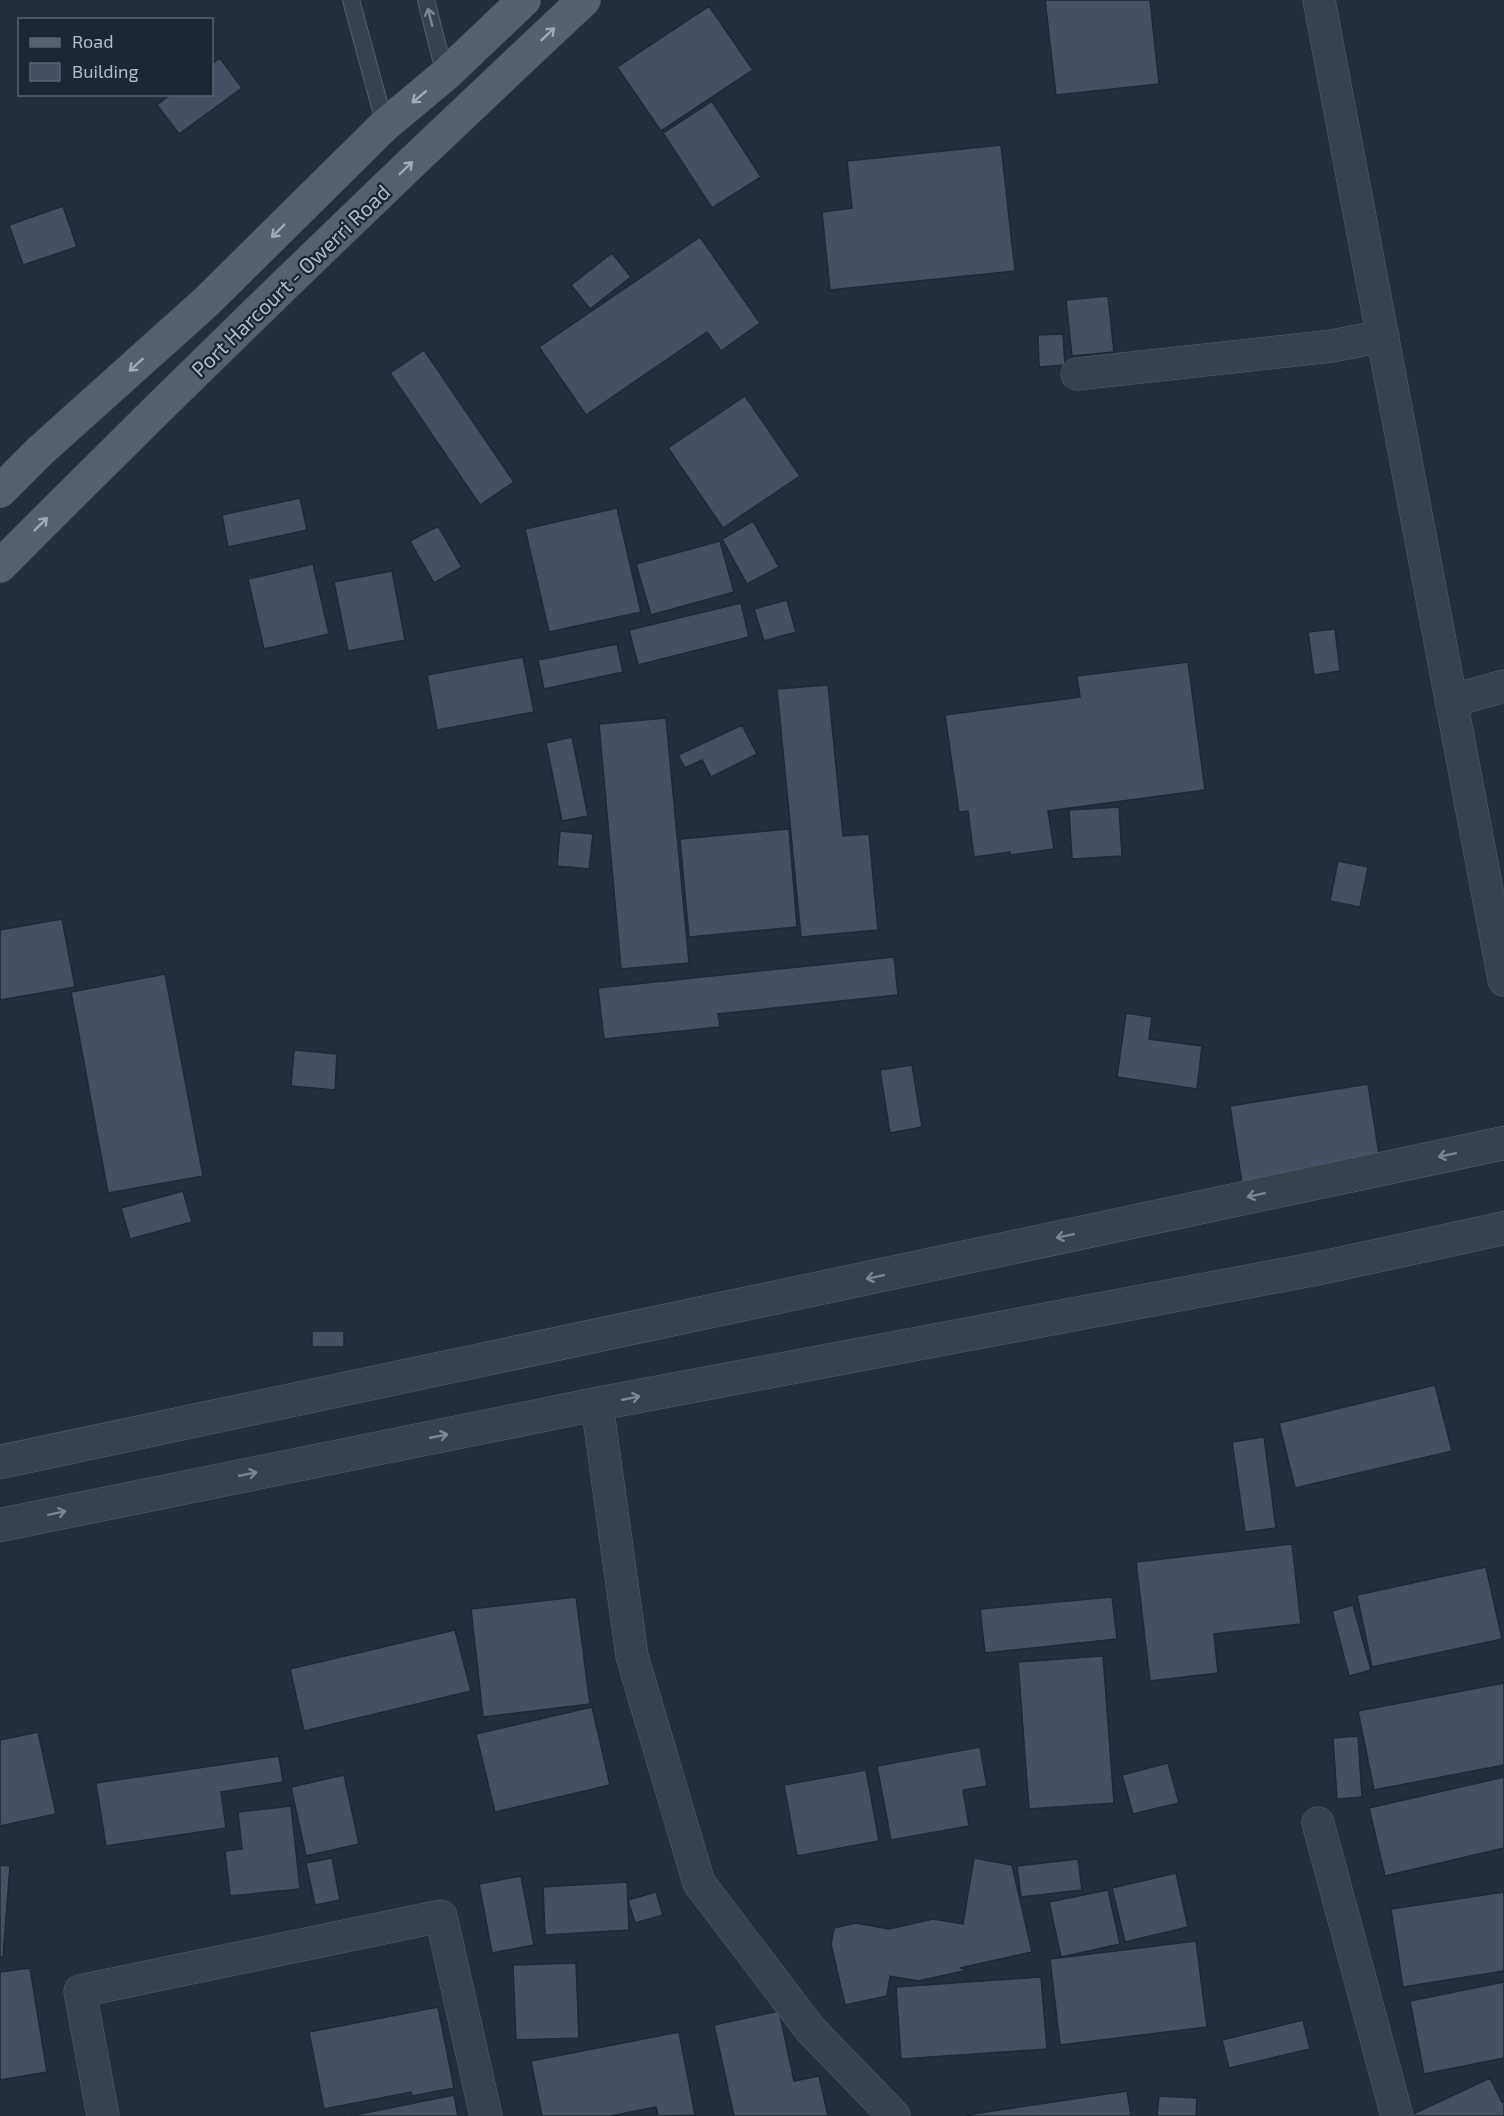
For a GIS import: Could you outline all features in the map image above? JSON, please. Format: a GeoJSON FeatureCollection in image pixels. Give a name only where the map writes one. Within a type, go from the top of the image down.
{"type":"FeatureCollection","features":[{"type":"Feature","properties":{"kind":"main road","name":"Port Harcourt - Owerri Road"},"geometry":{"type":"LineString","coordinates":[[0,491],[39,452],[206,302],[385,125],[445,75],[524,0]]}},
{"type":"Feature","properties":{"kind":"main road","name":"Port Harcourt - Owerri Road"},"geometry":{"type":"LineString","coordinates":[[0,566],[137,428],[469,107],[584,0]]}},
{"type":"Feature","properties":{"kind":"street"},"geometry":{"type":"LineString","coordinates":[[1319,0],[1504,980]]}},
{"type":"Feature","properties":{"kind":"street"},"geometry":{"type":"LineString","coordinates":[[1077,374],[1332,346],[1383,336]]}},
{"type":"Feature","properties":{"kind":"street"},"geometry":{"type":"LineString","coordinates":[[1451,701],[1504,686]]}},
{"type":"Feature","properties":{"kind":"street"},"geometry":{"type":"LineString","coordinates":[[0,1462],[1504,1143]]}},
{"type":"Feature","properties":{"kind":"street"},"geometry":{"type":"LineString","coordinates":[[0,1526],[597,1404],[1325,1267],[1504,1228]]}},
{"type":"Feature","properties":{"kind":"street"},"geometry":{"type":"LineString","coordinates":[[597,1404],[632,1656],[699,1883],[810,2029],[894,2116]]}},
{"type":"Feature","properties":{"kind":"street"},"geometry":{"type":"LineString","coordinates":[[1318,1824],[1397,2116]]}},
{"type":"Feature","properties":{"kind":"street"},"geometry":{"type":"LineString","coordinates":[[103,2116],[80,1991],[441,1916],[486,2116]]}},
{"type":"Feature","properties":{"kind":"lane"},"geometry":{"type":"LineString","coordinates":[[351,0],[385,125]]}},
{"type":"Feature","properties":{"kind":"lane"},"geometry":{"type":"LineString","coordinates":[[426,0],[445,75]]}},
{"type":"Feature","properties":{"kind":"building"},"geometry":{"type":"Polygon","coordinates":[[[1045,0],[1150,0],[1159,84],[1056,95],[1045,0]]]}},
{"type":"Feature","properties":{"kind":"building"},"geometry":{"type":"Polygon","coordinates":[[[709,6],[753,70],[661,131],[617,67],[709,6]]]}},
{"type":"Feature","properties":{"kind":"building"},"geometry":{"type":"Polygon","coordinates":[[[220,58],[242,88],[179,134],[157,105],[168,96],[213,96],[213,63],[220,58]]]}},
{"type":"Feature","properties":{"kind":"building"},"geometry":{"type":"Polygon","coordinates":[[[712,101],[761,177],[712,208],[663,133],[712,101]]]}},
{"type":"Feature","properties":{"kind":"building"},"geometry":{"type":"Polygon","coordinates":[[[1001,145],[1015,271],[830,290],[822,212],[852,208],[847,161],[1001,145]]]}},
{"type":"Feature","properties":{"kind":"building"},"geometry":{"type":"Polygon","coordinates":[[[63,206],[77,247],[23,265],[9,225],[63,206]]]}},
{"type":"Feature","properties":{"kind":"building"},"geometry":{"type":"Polygon","coordinates":[[[700,237],[760,323],[721,351],[707,332],[586,415],[539,347],[700,237]]]}},
{"type":"Feature","properties":{"kind":"building"},"geometry":{"type":"Polygon","coordinates":[[[612,253],[631,277],[590,309],[571,285],[612,253]]]}},
{"type":"Feature","properties":{"kind":"building"},"geometry":{"type":"Polygon","coordinates":[[[1108,296],[1114,352],[1072,356],[1066,300],[1108,296]]]}},
{"type":"Feature","properties":{"kind":"building"},"geometry":{"type":"Polygon","coordinates":[[[1063,334],[1065,365],[1039,367],[1038,335],[1063,334]]]}},
{"type":"Feature","properties":{"kind":"building"},"geometry":{"type":"Polygon","coordinates":[[[424,350],[514,482],[480,505],[390,373],[424,350]]]}},
{"type":"Feature","properties":{"kind":"building"},"geometry":{"type":"Polygon","coordinates":[[[745,396],[800,476],[723,528],[668,448],[745,396]]]}},
{"type":"Feature","properties":{"kind":"building"},"geometry":{"type":"Polygon","coordinates":[[[300,498],[307,530],[228,547],[222,515],[300,498]]]}},
{"type":"Feature","properties":{"kind":"building"},"geometry":{"type":"Polygon","coordinates":[[[617,508],[641,612],[549,632],[525,529],[617,508]]]}},
{"type":"Feature","properties":{"kind":"building"},"geometry":{"type":"Polygon","coordinates":[[[753,521],[779,567],[747,584],[722,539],[753,521]]]}},
{"type":"Feature","properties":{"kind":"building"},"geometry":{"type":"Polygon","coordinates":[[[438,526],[462,567],[434,583],[410,541],[438,526]]]}},
{"type":"Feature","properties":{"kind":"building"},"geometry":{"type":"Polygon","coordinates":[[[720,541],[734,592],[651,615],[636,564],[720,541]]]}},
{"type":"Feature","properties":{"kind":"building"},"geometry":{"type":"Polygon","coordinates":[[[313,564],[329,634],[264,649],[248,579],[313,564]]]}},
{"type":"Feature","properties":{"kind":"building"},"geometry":{"type":"Polygon","coordinates":[[[392,571],[405,640],[348,651],[334,582],[392,571]]]}},
{"type":"Feature","properties":{"kind":"building"},"geometry":{"type":"Polygon","coordinates":[[[787,600],[796,632],[764,641],[754,609],[787,600]]]}},
{"type":"Feature","properties":{"kind":"building"},"geometry":{"type":"Polygon","coordinates":[[[741,603],[749,637],[638,665],[629,630],[741,603]]]}},
{"type":"Feature","properties":{"kind":"building"},"geometry":{"type":"Polygon","coordinates":[[[1335,629],[1340,671],[1314,675],[1308,632],[1335,629]]]}},
{"type":"Feature","properties":{"kind":"building"},"geometry":{"type":"Polygon","coordinates":[[[617,644],[623,672],[544,689],[538,660],[617,644]]]}},
{"type":"Feature","properties":{"kind":"building"},"geometry":{"type":"Polygon","coordinates":[[[523,657],[534,712],[437,730],[427,675],[523,657]]]}},
{"type":"Feature","properties":{"kind":"building"},"geometry":{"type":"Polygon","coordinates":[[[1188,662],[1205,790],[1048,811],[1054,849],[974,857],[968,811],[959,812],[945,715],[1080,697],[1077,676],[1188,662]]]}},
{"type":"Feature","properties":{"kind":"building"},"geometry":{"type":"Polygon","coordinates":[[[828,685],[843,836],[869,834],[878,930],[801,937],[777,689],[828,685]]]}},
{"type":"Feature","properties":{"kind":"building"},"geometry":{"type":"Polygon","coordinates":[[[666,718],[689,963],[621,969],[599,724],[666,718]]]}},
{"type":"Feature","properties":{"kind":"building"},"geometry":{"type":"Polygon","coordinates":[[[742,725],[757,754],[711,777],[702,760],[685,768],[678,755],[742,725]]]}},
{"type":"Feature","properties":{"kind":"building"},"geometry":{"type":"Polygon","coordinates":[[[572,737],[588,816],[562,821],[546,743],[572,737]]]}},
{"type":"Feature","properties":{"kind":"building"},"geometry":{"type":"Polygon","coordinates":[[[1119,807],[1122,856],[1072,859],[1069,810],[1119,807]]]}},
{"type":"Feature","properties":{"kind":"building"},"geometry":{"type":"Polygon","coordinates":[[[789,829],[797,927],[689,937],[680,839],[789,829]]]}},
{"type":"Feature","properties":{"kind":"building"},"geometry":{"type":"Polygon","coordinates":[[[560,831],[593,834],[589,869],[557,866],[560,831]]]}},
{"type":"Feature","properties":{"kind":"building"},"geometry":{"type":"Polygon","coordinates":[[[1338,861],[1368,867],[1360,907],[1330,901],[1338,861]]]}},
{"type":"Feature","properties":{"kind":"building"},"geometry":{"type":"Polygon","coordinates":[[[62,919],[75,987],[0,1000],[0,930],[62,919]]]}},
{"type":"Feature","properties":{"kind":"building"},"geometry":{"type":"Polygon","coordinates":[[[894,957],[898,995],[718,1014],[720,1027],[604,1039],[598,988],[894,957]]]}},
{"type":"Feature","properties":{"kind":"building"},"geometry":{"type":"Polygon","coordinates":[[[165,974],[203,1176],[108,1193],[71,992],[165,974]]]}},
{"type":"Feature","properties":{"kind":"building"},"geometry":{"type":"Polygon","coordinates":[[[1126,1013],[1152,1017],[1149,1039],[1202,1046],[1197,1089],[1117,1077],[1126,1013]]]}},
{"type":"Feature","properties":{"kind":"building"},"geometry":{"type":"Polygon","coordinates":[[[294,1050],[337,1054],[335,1090],[291,1086],[294,1050]]]}},
{"type":"Feature","properties":{"kind":"building"},"geometry":{"type":"Polygon","coordinates":[[[912,1065],[922,1127],[890,1133],[880,1070],[912,1065]]]}},
{"type":"Feature","properties":{"kind":"building"},"geometry":{"type":"Polygon","coordinates":[[[1368,1084],[1380,1161],[1242,1183],[1230,1106],[1368,1084]]]}},
{"type":"Feature","properties":{"kind":"building"},"geometry":{"type":"Polygon","coordinates":[[[183,1191],[192,1222],[130,1239],[121,1208],[183,1191]]]}},
{"type":"Feature","properties":{"kind":"building"},"geometry":{"type":"Polygon","coordinates":[[[312,1331],[344,1331],[344,1347],[312,1347],[312,1331]]]}},
{"type":"Feature","properties":{"kind":"building"},"geometry":{"type":"Polygon","coordinates":[[[1435,1385],[1452,1451],[1295,1488],[1279,1423],[1435,1385]]]}},
{"type":"Feature","properties":{"kind":"building"},"geometry":{"type":"Polygon","coordinates":[[[1264,1437],[1276,1528],[1245,1532],[1232,1442],[1264,1437]]]}},
{"type":"Feature","properties":{"kind":"building"},"geometry":{"type":"Polygon","coordinates":[[[1292,1544],[1301,1624],[1214,1634],[1218,1673],[1150,1681],[1136,1562],[1292,1544]]]}},
{"type":"Feature","properties":{"kind":"building"},"geometry":{"type":"Polygon","coordinates":[[[1486,1567],[1502,1639],[1372,1667],[1357,1595],[1486,1567]]]}},
{"type":"Feature","properties":{"kind":"building"},"geometry":{"type":"Polygon","coordinates":[[[576,1597],[590,1704],[483,1717],[471,1609],[576,1597]]]}},
{"type":"Feature","properties":{"kind":"building"},"geometry":{"type":"Polygon","coordinates":[[[1112,1597],[1117,1639],[985,1653],[980,1609],[1112,1597]]]}},
{"type":"Feature","properties":{"kind":"building"},"geometry":{"type":"Polygon","coordinates":[[[1353,1605],[1371,1670],[1349,1676],[1332,1611],[1353,1605]]]}},
{"type":"Feature","properties":{"kind":"building"},"geometry":{"type":"Polygon","coordinates":[[[455,1630],[471,1691],[304,1731],[290,1669],[455,1630]]]}},
{"type":"Feature","properties":{"kind":"building"},"geometry":{"type":"Polygon","coordinates":[[[1103,1656],[1114,1803],[1029,1809],[1018,1662],[1103,1656]]]}},
{"type":"Feature","properties":{"kind":"building"},"geometry":{"type":"Polygon","coordinates":[[[1504,1683],[1504,1765],[1374,1790],[1358,1711],[1504,1683]]]}},
{"type":"Feature","properties":{"kind":"building"},"geometry":{"type":"Polygon","coordinates":[[[592,1707],[610,1785],[495,1812],[476,1734],[592,1707]]]}},
{"type":"Feature","properties":{"kind":"building"},"geometry":{"type":"Polygon","coordinates":[[[38,1732],[56,1814],[0,1826],[0,1740],[38,1732]]]}},
{"type":"Feature","properties":{"kind":"building"},"geometry":{"type":"Polygon","coordinates":[[[1358,1736],[1362,1797],[1337,1799],[1333,1738],[1358,1736]]]}},
{"type":"Feature","properties":{"kind":"building"},"geometry":{"type":"Polygon","coordinates":[[[980,1747],[987,1786],[963,1790],[969,1826],[891,1840],[877,1766],[980,1747]]]}},
{"type":"Feature","properties":{"kind":"building"},"geometry":{"type":"Polygon","coordinates":[[[279,1756],[283,1782],[221,1792],[226,1828],[106,1846],[96,1783],[279,1756]]]}},
{"type":"Feature","properties":{"kind":"building"},"geometry":{"type":"Polygon","coordinates":[[[1168,1763],[1179,1803],[1133,1814],[1122,1775],[1168,1763]]]}},
{"type":"Feature","properties":{"kind":"building"},"geometry":{"type":"Polygon","coordinates":[[[866,1770],[879,1841],[797,1856],[784,1785],[866,1770]]]}},
{"type":"Feature","properties":{"kind":"building"},"geometry":{"type":"Polygon","coordinates":[[[344,1775],[359,1844],[306,1856],[291,1787],[344,1775]]]}},
{"type":"Feature","properties":{"kind":"building"},"geometry":{"type":"Polygon","coordinates":[[[1504,1777],[1504,1848],[1385,1876],[1369,1808],[1504,1777]]]}},
{"type":"Feature","properties":{"kind":"building"},"geometry":{"type":"Polygon","coordinates":[[[291,1806],[300,1889],[230,1896],[225,1851],[242,1849],[238,1812],[291,1806]]]}},
{"type":"Feature","properties":{"kind":"building"},"geometry":{"type":"Polygon","coordinates":[[[332,1858],[340,1900],[315,1905],[306,1863],[332,1858]]]}},
{"type":"Feature","properties":{"kind":"building"},"geometry":{"type":"Polygon","coordinates":[[[974,1858],[1012,1865],[1032,1952],[960,1968],[968,1970],[918,1981],[890,1976],[887,1996],[845,2005],[831,1944],[834,1928],[856,1923],[889,1929],[933,1919],[963,1924],[974,1858]]]}},
{"type":"Feature","properties":{"kind":"building"},"geometry":{"type":"Polygon","coordinates":[[[1078,1859],[1082,1890],[1021,1897],[1017,1866],[1078,1859]]]}},
{"type":"Feature","properties":{"kind":"building"},"geometry":{"type":"Polygon","coordinates":[[[0,1865],[10,1866],[3,1957],[0,1957],[0,1865]]]}},
{"type":"Feature","properties":{"kind":"building"},"geometry":{"type":"Polygon","coordinates":[[[1176,1873],[1188,1927],[1125,1942],[1112,1888],[1176,1873]]]}},
{"type":"Feature","properties":{"kind":"building"},"geometry":{"type":"Polygon","coordinates":[[[521,1876],[534,1945],[492,1953],[479,1884],[521,1876]]]}},
{"type":"Feature","properties":{"kind":"building"},"geometry":{"type":"Polygon","coordinates":[[[627,1882],[629,1930],[545,1935],[543,1887],[627,1882]]]}},
{"type":"Feature","properties":{"kind":"building"},"geometry":{"type":"Polygon","coordinates":[[[1108,1890],[1120,1944],[1061,1957],[1049,1902],[1108,1890]]]}},
{"type":"Feature","properties":{"kind":"building"},"geometry":{"type":"Polygon","coordinates":[[[656,1892],[663,1915],[635,1923],[628,1900],[656,1892]]]}},
{"type":"Feature","properties":{"kind":"building"},"geometry":{"type":"Polygon","coordinates":[[[1504,1892],[1504,1971],[1403,1987],[1391,1909],[1504,1892]]]}},
{"type":"Feature","properties":{"kind":"building"},"geometry":{"type":"Polygon","coordinates":[[[1196,1941],[1207,2027],[1060,2045],[1050,1959],[1196,1941]]]}},
{"type":"Feature","properties":{"kind":"building"},"geometry":{"type":"Polygon","coordinates":[[[576,1963],[579,2038],[516,2040],[513,1965],[576,1963]]]}},
{"type":"Feature","properties":{"kind":"building"},"geometry":{"type":"Polygon","coordinates":[[[30,1968],[47,2072],[0,2080],[0,1972],[30,1968]]]}},
{"type":"Feature","properties":{"kind":"building"},"geometry":{"type":"Polygon","coordinates":[[[1041,1977],[1047,2049],[901,2059],[896,1987],[1041,1977]]]}},
{"type":"Feature","properties":{"kind":"building"},"geometry":{"type":"Polygon","coordinates":[[[1504,1982],[1504,2058],[1424,2074],[1410,2001],[1504,1982]]]}},
{"type":"Feature","properties":{"kind":"building"},"geometry":{"type":"Polygon","coordinates":[[[438,2007],[454,2088],[412,2096],[411,2092],[324,2109],[309,2032],[438,2007]]]}},
{"type":"Feature","properties":{"kind":"building"},"geometry":{"type":"Polygon","coordinates":[[[779,2011],[794,2081],[819,2076],[828,2116],[734,2116],[714,2025],[779,2011]]]}},
{"type":"Feature","properties":{"kind":"building"},"geometry":{"type":"Polygon","coordinates":[[[1303,2020],[1310,2049],[1229,2068],[1222,2040],[1303,2020]]]}},
{"type":"Feature","properties":{"kind":"building"},"geometry":{"type":"Polygon","coordinates":[[[679,2032],[695,2115],[658,2116],[656,2107],[611,2116],[542,2116],[531,2061],[679,2032]]]}},
{"type":"Feature","properties":{"kind":"building"},"geometry":{"type":"Polygon","coordinates":[[[1490,2078],[1502,2102],[1504,2101],[1504,2116],[1414,2116],[1413,2114],[1490,2078]]]}},
{"type":"Feature","properties":{"kind":"building"},"geometry":{"type":"Polygon","coordinates":[[[1127,2091],[1131,2116],[966,2116],[966,2115],[1127,2091]]]}},
{"type":"Feature","properties":{"kind":"building"},"geometry":{"type":"Polygon","coordinates":[[[454,2095],[458,2116],[350,2116],[454,2095]]]}},
{"type":"Feature","properties":{"kind":"building"},"geometry":{"type":"Polygon","coordinates":[[[1159,2096],[1197,2098],[1196,2116],[1157,2116],[1159,2096]]]}}]}
